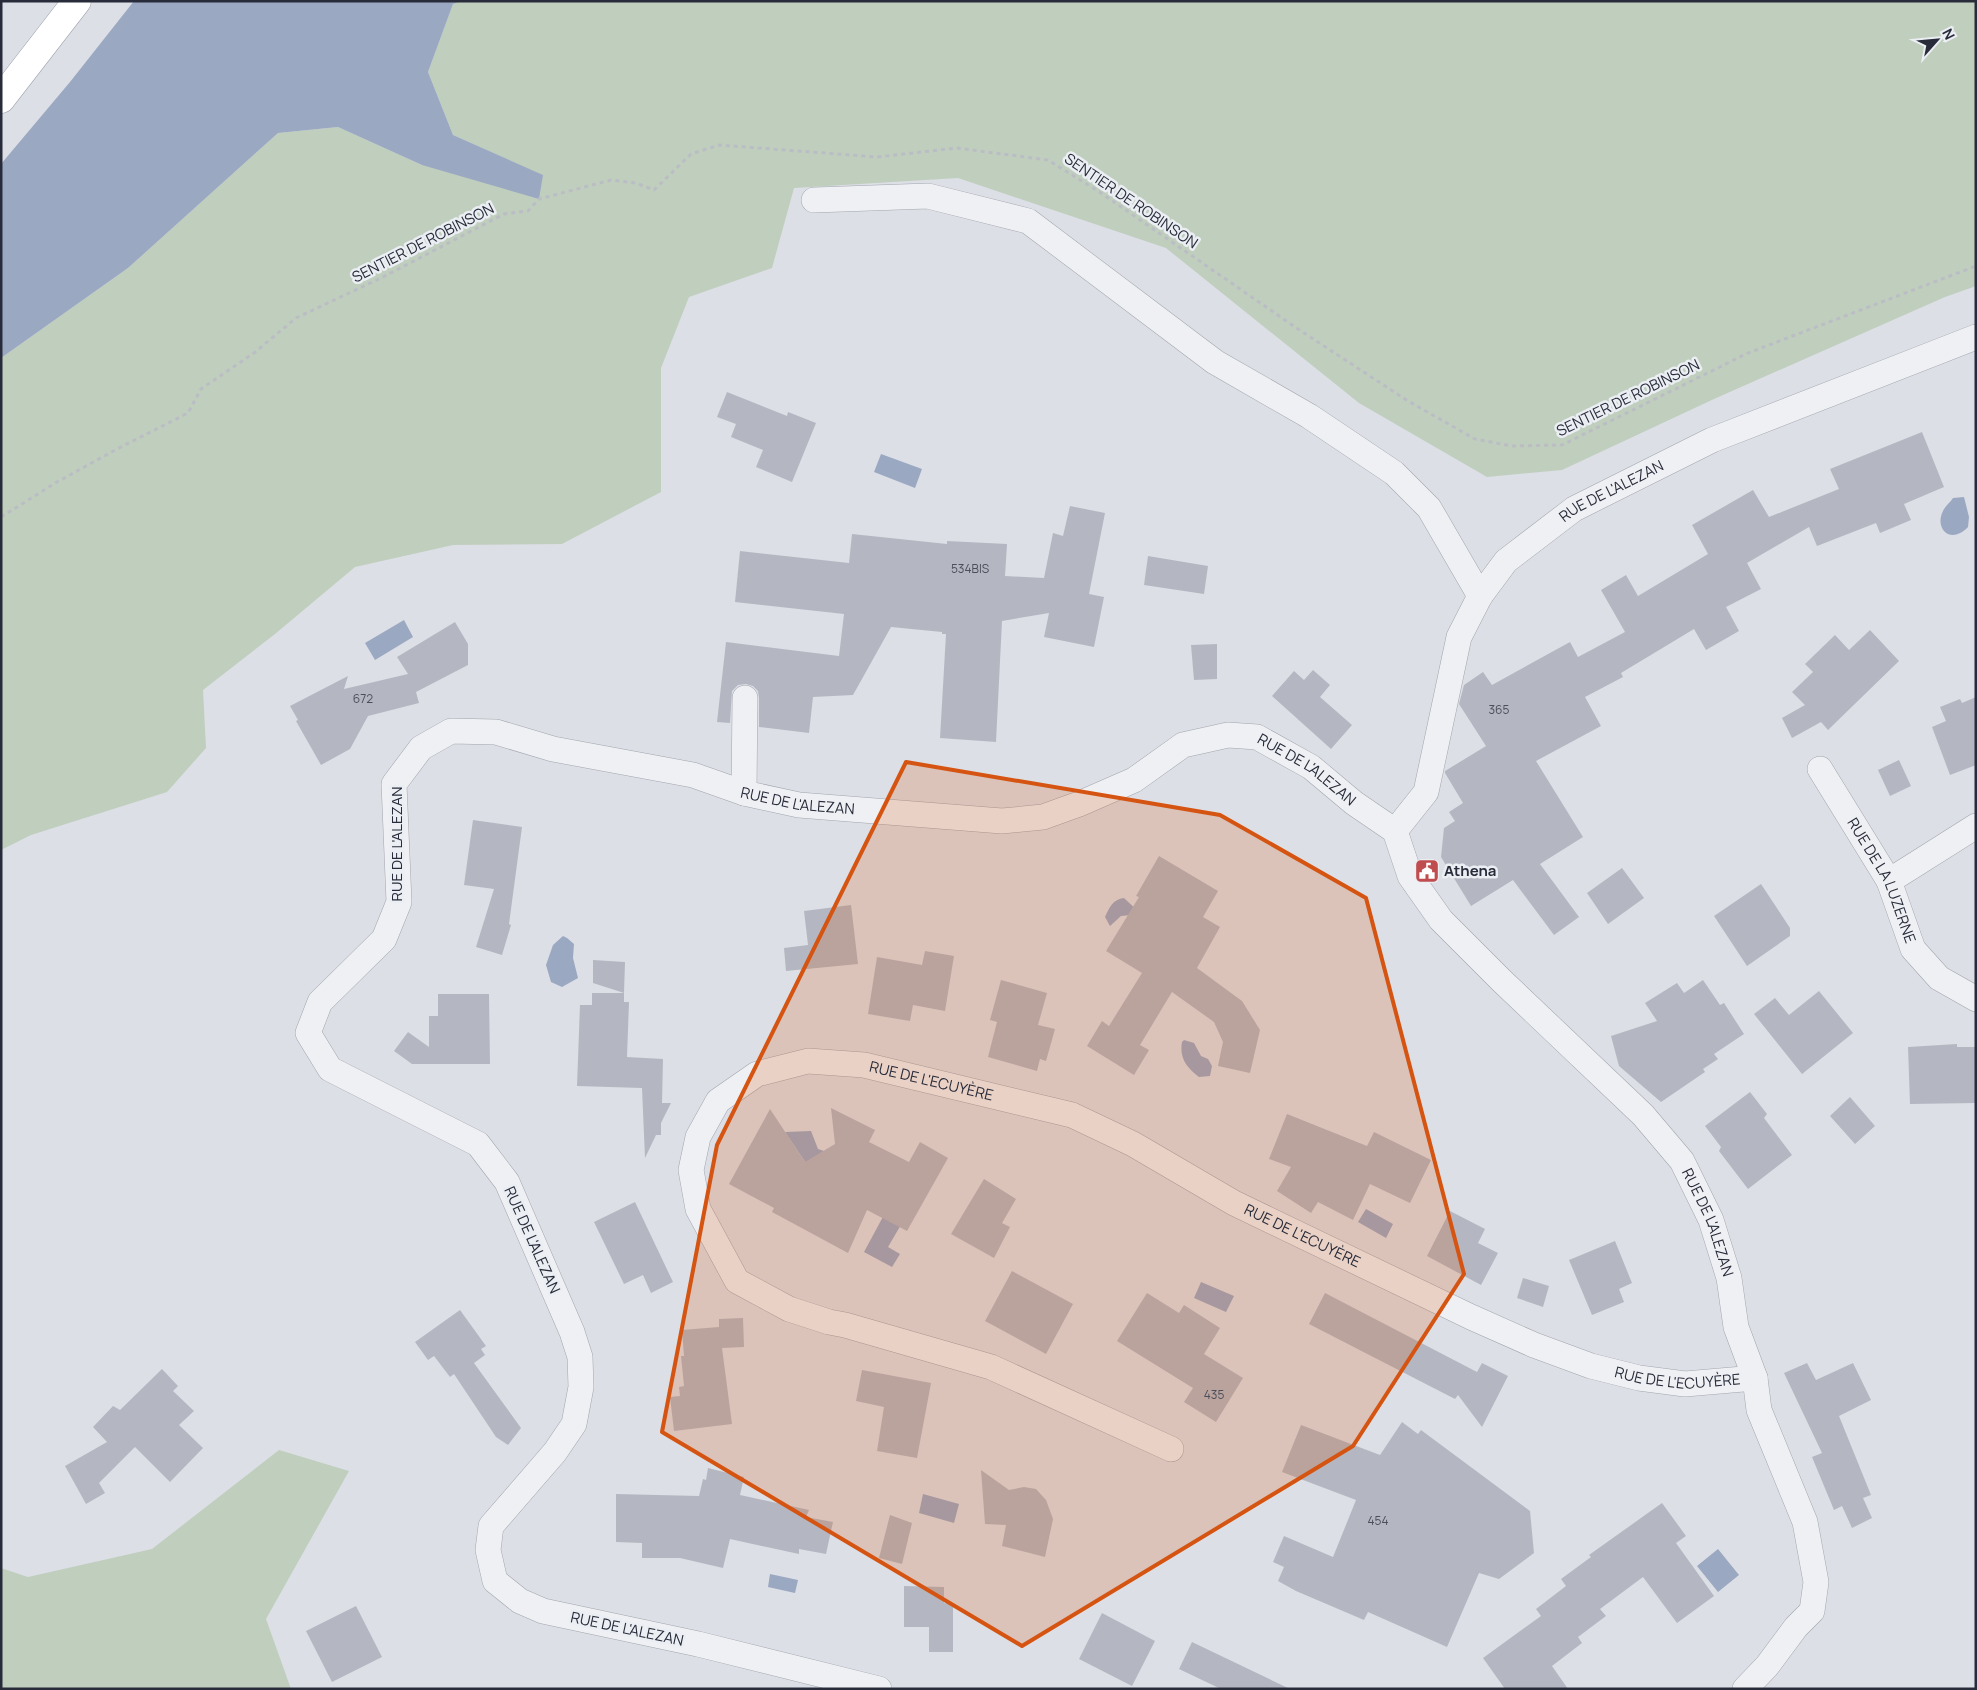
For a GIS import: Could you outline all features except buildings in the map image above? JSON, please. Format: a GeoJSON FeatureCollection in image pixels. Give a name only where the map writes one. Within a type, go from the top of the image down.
{"type":"FeatureCollection","features":[{"type":"Feature","properties":{"kind":"main road"},"geometry":{"type":"LineString","coordinates":[[1,99],[77,1]]}},
{"type":"Feature","properties":{"kind":"street"},"geometry":{"type":"LineString","coordinates":[[814,200],[928,196],[1028,221],[1215,362],[1309,416],[1394,473],[1429,508],[1480,596]]}},
{"type":"Feature","properties":{"kind":"street","name":"RUE DE L'ALEZAN"},"geometry":{"type":"LineString","coordinates":[[1395,831],[1426,792],[1459,637],[1480,596],[1506,561],[1574,509],[1712,440],[1976,337]]}},
{"type":"Feature","properties":{"kind":"street"},"geometry":{"type":"LineString","coordinates":[[744,793],[745,698]]}},
{"type":"Feature","properties":{"kind":"street","name":"RUE DE L'ALEZAN"},"geometry":{"type":"LineString","coordinates":[[879,1689],[698,1644],[543,1612],[520,1601],[496,1581],[488,1550],[492,1526],[555,1452],[574,1424],[581,1387],[580,1357],[572,1332],[508,1182],[478,1144],[330,1069],[308,1033],[320,1002],[384,939],[399,902],[394,784],[420,748],[451,730],[496,732],[553,749],[693,775],[744,793],[799,806],[1002,821],[1043,817],[1079,804],[1134,780],[1182,746],[1228,734],[1257,737],[1311,767],[1354,803],[1395,831],[1410,876],[1441,920],[1502,981],[1643,1115],[1682,1161],[1711,1220],[1729,1278],[1736,1327],[1755,1378],[1759,1410],[1804,1522],[1816,1582],[1812,1610],[1796,1627],[1767,1666],[1745,1689]]}},
{"type":"Feature","properties":{"kind":"street","name":"RUE DE LA LUZERNE"},"geometry":{"type":"LineString","coordinates":[[1820,769],[1889,881],[1913,949],[1939,978],[1976,1000]]}},
{"type":"Feature","properties":{"kind":"street"},"geometry":{"type":"LineString","coordinates":[[1889,881],[1976,826]]}},
{"type":"Feature","properties":{"kind":"street","name":"RUE DE L'ECUYÈRE"},"geometry":{"type":"LineString","coordinates":[[1171,1448],[991,1367],[789,1309],[737,1281],[698,1209],[691,1170],[698,1138],[718,1101],[757,1074],[808,1061],[864,1065],[1072,1115],[1132,1144],[1234,1203],[1471,1317],[1534,1345],[1591,1366],[1648,1379],[1685,1384],[1755,1378]]}},
{"type":"Feature","properties":{"kind":"path","name":"SENTIER DE ROBINSON"},"geometry":{"type":"LineString","coordinates":[[1,516],[108,454],[188,413],[201,389],[254,353],[296,318],[383,277],[504,214],[528,211],[539,199],[610,180],[636,183],[654,190],[692,154],[718,145],[877,157],[958,148],[1048,160],[1109,198],[1298,329],[1408,401],[1475,439],[1512,446],[1562,445],[1748,353],[1976,266]]}},
{"type":"Feature","properties":{"kind":"highlighted area"},"geometry":{"type":"Polygon","coordinates":[[[906,762],[1220,815],[1366,898],[1464,1274],[1353,1446],[1022,1646],[662,1432],[717,1145],[906,762]]]}},
{"type":"Feature","properties":{"kind":"green space"},"geometry":{"type":"Polygon","coordinates":[[[462,1],[1976,1],[1976,286],[1945,297],[1714,399],[1562,470],[1487,477],[1359,403],[1166,248],[958,178],[794,188],[772,268],[689,297],[661,368],[661,492],[562,544],[453,545],[355,567],[275,634],[203,690],[206,748],[167,792],[31,835],[1,850],[1,358],[128,268],[278,133],[338,127],[422,165],[542,175],[453,135],[428,72],[453,4],[462,1]]]}},
{"type":"Feature","properties":{"kind":"green space"},"geometry":{"type":"Polygon","coordinates":[[[279,1450],[349,1471],[266,1619],[291,1689],[1,1689],[1,1568],[28,1577],[152,1549],[279,1450]]]}},
{"type":"Feature","properties":{"kind":"water"},"geometry":{"type":"Polygon","coordinates":[[[134,1],[462,1],[453,4],[428,72],[453,135],[543,175],[539,199],[422,165],[338,127],[278,133],[128,268],[1,358],[1,164],[70,82],[134,1]]]}},
{"type":"Feature","properties":{"kind":"water"},"geometry":{"type":"Polygon","coordinates":[[[881,454],[922,469],[915,488],[874,472],[881,454]]]}},
{"type":"Feature","properties":{"kind":"water"},"geometry":{"type":"Polygon","coordinates":[[[1964,497],[1969,517],[1968,527],[1956,535],[1950,535],[1942,529],[1941,518],[1943,511],[1953,498],[1964,497]]]}},
{"type":"Feature","properties":{"kind":"water"},"geometry":{"type":"Polygon","coordinates":[[[404,620],[413,637],[375,660],[365,643],[404,620]]]}},
{"type":"Feature","properties":{"kind":"water"},"geometry":{"type":"Polygon","coordinates":[[[1124,898],[1141,914],[1121,916],[1110,926],[1105,917],[1108,910],[1114,902],[1124,898]]]}},
{"type":"Feature","properties":{"kind":"water"},"geometry":{"type":"Polygon","coordinates":[[[563,936],[574,944],[573,958],[578,978],[562,987],[551,982],[546,965],[553,945],[563,936]]]}},
{"type":"Feature","properties":{"kind":"water"},"geometry":{"type":"Polygon","coordinates":[[[1184,1040],[1194,1043],[1201,1056],[1208,1059],[1212,1066],[1210,1076],[1199,1077],[1185,1062],[1181,1048],[1184,1040]]]}},
{"type":"Feature","properties":{"kind":"water"},"geometry":{"type":"Polygon","coordinates":[[[811,1131],[818,1149],[836,1155],[820,1184],[785,1132],[811,1131]]]}},
{"type":"Feature","properties":{"kind":"water"},"geometry":{"type":"Polygon","coordinates":[[[1366,1209],[1393,1224],[1386,1238],[1358,1222],[1366,1209]]]}},
{"type":"Feature","properties":{"kind":"water"},"geometry":{"type":"Polygon","coordinates":[[[885,1213],[902,1223],[888,1247],[900,1254],[892,1267],[864,1252],[885,1213]]]}},
{"type":"Feature","properties":{"kind":"water"},"geometry":{"type":"Polygon","coordinates":[[[1201,1282],[1234,1296],[1226,1312],[1194,1298],[1201,1282]]]}},
{"type":"Feature","properties":{"kind":"water"},"geometry":{"type":"Polygon","coordinates":[[[923,1494],[959,1504],[954,1523],[919,1513],[923,1494]]]}},
{"type":"Feature","properties":{"kind":"water"},"geometry":{"type":"Polygon","coordinates":[[[1718,1549],[1739,1575],[1718,1592],[1697,1566],[1718,1549]]]}},
{"type":"Feature","properties":{"kind":"water"},"geometry":{"type":"Polygon","coordinates":[[[770,1574],[798,1580],[795,1593],[768,1587],[770,1574]]]}},
{"type":"Feature","properties":{"kind":"place","name":"Athena"},"geometry":{"type":"Point","coordinates":[1427,871]}}]}
